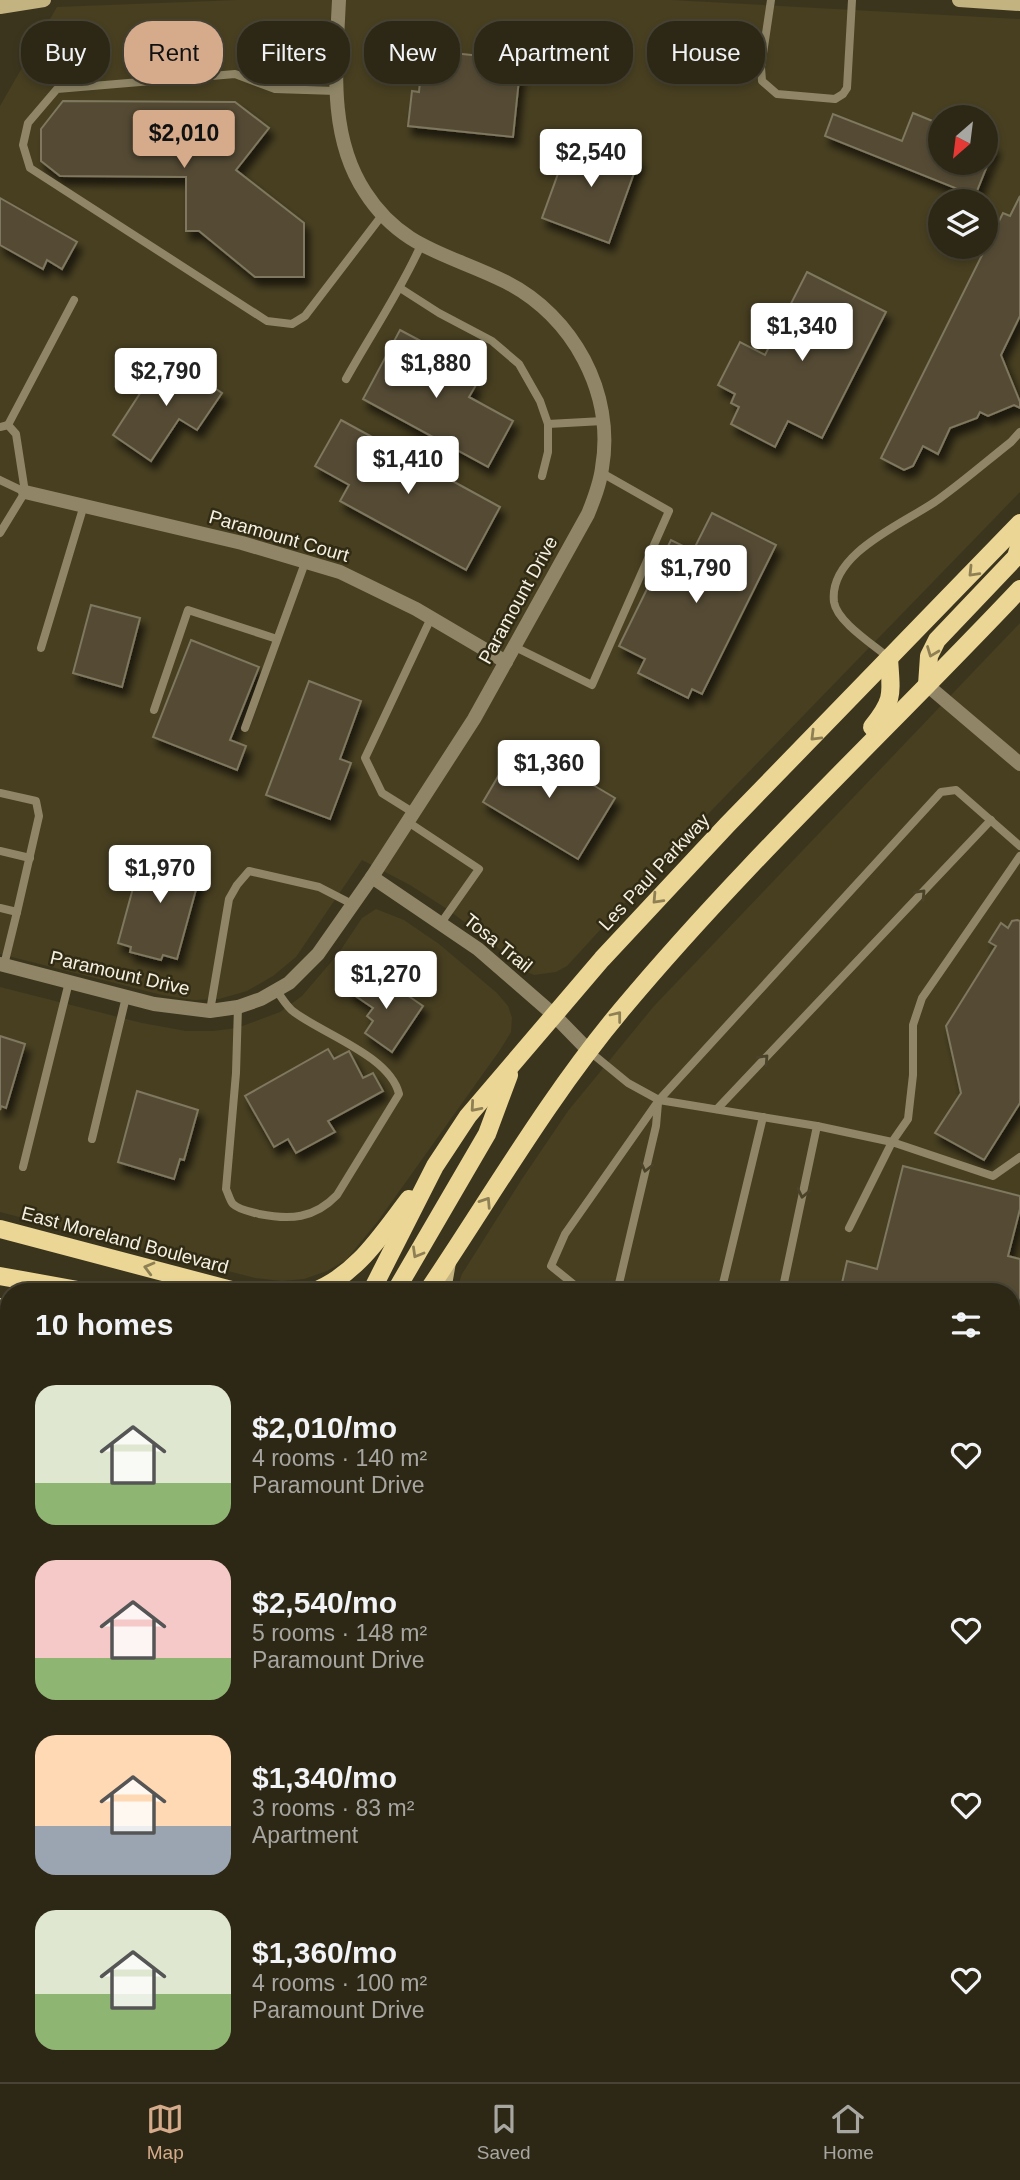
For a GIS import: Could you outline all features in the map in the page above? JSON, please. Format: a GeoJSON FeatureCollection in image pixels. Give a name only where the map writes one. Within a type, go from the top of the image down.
{"type":"FeatureCollection","features":[{"type":"Feature","properties":{"kind":"main road"},"geometry":{"type":"LineString","coordinates":[[0,7],[44,0]]}},
{"type":"Feature","properties":{"kind":"main road"},"geometry":{"type":"LineString","coordinates":[[958,0],[1020,4]]}},
{"type":"Feature","properties":{"kind":"main road","name":"Les Paul Parkway"},"geometry":{"type":"LineString","coordinates":[[376,1283],[435,1166],[468,1116],[602,959],[718,834],[1020,523]]}},
{"type":"Feature","properties":{"kind":"main road"},"geometry":{"type":"LineString","coordinates":[[927,685],[929,656],[937,640],[1016,556],[1020,543]]}},
{"type":"Feature","properties":{"kind":"main road"},"geometry":{"type":"LineString","coordinates":[[433,1283],[530,1134],[621,1010],[691,929],[1020,589]]}},
{"type":"Feature","properties":{"kind":"main road"},"geometry":{"type":"LineString","coordinates":[[754,864],[775,824],[870,730],[886,709],[892,696],[889,657]]}},
{"type":"Feature","properties":{"kind":"main road"},"geometry":{"type":"LineString","coordinates":[[400,1283],[487,1134],[514,1062]]}},
{"type":"Feature","properties":{"kind":"main road"},"geometry":{"type":"LineString","coordinates":[[332,1283],[366,1254],[435,1166]]}},
{"type":"Feature","properties":{"kind":"main road","name":"East Moreland Boulevard"},"geometry":{"type":"LineString","coordinates":[[0,1229],[205,1283]]}},
{"type":"Feature","properties":{"kind":"main road"},"geometry":{"type":"LineString","coordinates":[[445,1283],[449,1259]]}},
{"type":"Feature","properties":{"kind":"main road"},"geometry":{"type":"LineString","coordinates":[[0,1276],[39,1283]]}},
{"type":"Feature","properties":{"kind":"street","name":"Paramount Drive"},"geometry":{"type":"LineString","coordinates":[[2,964],[154,1004],[210,1011],[238,1007],[261,999],[298,975],[318,954],[372,877],[474,719],[589,514],[601,473],[604,435],[600,401],[591,373],[578,348],[549,312],[535,300],[506,282],[421,246],[397,228],[364,191],[353,171],[344,142],[336,91],[339,0]]}},
{"type":"Feature","properties":{"kind":"street","name":"Paramount Court"},"geometry":{"type":"LineString","coordinates":[[25,492],[306,560],[374,587],[506,662]]}},
{"type":"Feature","properties":{"kind":"street"},"geometry":{"type":"LineString","coordinates":[[927,685],[1020,764]]}},
{"type":"Feature","properties":{"kind":"street","name":"Tosa Trail"},"geometry":{"type":"LineString","coordinates":[[372,877],[478,949],[554,1015],[589,1051]]}},
{"type":"Feature","properties":{"kind":"lane"},"geometry":{"type":"LineString","coordinates":[[771,0],[761,67],[762,80],[777,94],[835,99],[847,88],[852,0]]}},
{"type":"Feature","properties":{"kind":"lane"},"geometry":{"type":"LineString","coordinates":[[336,91],[275,89],[235,74],[57,89],[28,123],[23,145],[30,168],[267,321],[292,324],[305,316],[383,214]]}},
{"type":"Feature","properties":{"kind":"lane"},"geometry":{"type":"LineString","coordinates":[[346,379],[400,288],[421,246]]}},
{"type":"Feature","properties":{"kind":"lane"},"geometry":{"type":"LineString","coordinates":[[400,288],[439,313],[492,341],[519,364],[540,401],[548,424],[548,452],[542,476]]}},
{"type":"Feature","properties":{"kind":"lane"},"geometry":{"type":"LineString","coordinates":[[0,533],[25,492],[16,434],[4,426],[74,300]]}},
{"type":"Feature","properties":{"kind":"lane"},"geometry":{"type":"LineString","coordinates":[[548,424],[603,421]]}},
{"type":"Feature","properties":{"kind":"lane"},"geometry":{"type":"LineString","coordinates":[[889,657],[847,624],[834,604],[834,584],[849,561],[875,538],[937,501],[1020,432]]}},
{"type":"Feature","properties":{"kind":"lane"},"geometry":{"type":"LineString","coordinates":[[513,646],[592,685],[669,511],[601,473]]}},
{"type":"Feature","properties":{"kind":"lane"},"geometry":{"type":"LineString","coordinates":[[0,480],[25,492]]}},
{"type":"Feature","properties":{"kind":"lane"},"geometry":{"type":"LineString","coordinates":[[41,648],[84,505]]}},
{"type":"Feature","properties":{"kind":"lane"},"geometry":{"type":"LineString","coordinates":[[245,728],[306,560]]}},
{"type":"Feature","properties":{"kind":"lane"},"geometry":{"type":"LineString","coordinates":[[154,710],[188,610],[277,639]]}},
{"type":"Feature","properties":{"kind":"lane"},"geometry":{"type":"LineString","coordinates":[[431,618],[365,758],[382,793],[479,869],[441,923]]}},
{"type":"Feature","properties":{"kind":"lane"},"geometry":{"type":"LineString","coordinates":[[572,1283],[551,1266],[565,1234],[659,1100],[941,792],[956,790],[1020,846]]}},
{"type":"Feature","properties":{"kind":"lane"},"geometry":{"type":"LineString","coordinates":[[0,793],[36,801],[39,816],[2,964]]}},
{"type":"Feature","properties":{"kind":"lane"},"geometry":{"type":"LineString","coordinates":[[718,1109],[991,820]]}},
{"type":"Feature","properties":{"kind":"lane"},"geometry":{"type":"LineString","coordinates":[[0,851],[30,858]]}},
{"type":"Feature","properties":{"kind":"lane"},"geometry":{"type":"LineString","coordinates":[[849,1228],[892,1142],[908,1119],[913,1075],[914,1025],[922,998],[1020,856]]}},
{"type":"Feature","properties":{"kind":"lane"},"geometry":{"type":"LineString","coordinates":[[210,1011],[229,899],[249,872],[319,887],[352,904]]}},
{"type":"Feature","properties":{"kind":"lane"},"geometry":{"type":"LineString","coordinates":[[0,908],[17,912]]}},
{"type":"Feature","properties":{"kind":"lane"},"geometry":{"type":"LineString","coordinates":[[23,1167],[69,982]]}},
{"type":"Feature","properties":{"kind":"lane"},"geometry":{"type":"LineString","coordinates":[[238,1007],[236,1073],[226,1189],[233,1204],[250,1212],[284,1219],[310,1214],[326,1207],[337,1195],[399,1094],[396,1082],[355,1046],[292,1011],[277,990]]}},
{"type":"Feature","properties":{"kind":"lane"},"geometry":{"type":"LineString","coordinates":[[93,1139],[126,997]]}},
{"type":"Feature","properties":{"kind":"lane"},"geometry":{"type":"LineString","coordinates":[[589,1051],[628,1083],[659,1100],[817,1126],[892,1142],[993,1176],[1020,1157]]}},
{"type":"Feature","properties":{"kind":"lane"},"geometry":{"type":"LineString","coordinates":[[619,1283],[656,1126],[659,1100]]}},
{"type":"Feature","properties":{"kind":"lane"},"geometry":{"type":"LineString","coordinates":[[724,1283],[763,1117]]}},
{"type":"Feature","properties":{"kind":"lane"},"geometry":{"type":"LineString","coordinates":[[784,1283],[817,1126]]}},
{"type":"Feature","properties":{"kind":"shaded area"},"geometry":{"type":"Polygon","coordinates":[[[238,0],[671,0],[1020,19],[1020,492],[677,846],[567,966],[556,972],[534,975],[527,972],[447,909],[410,885],[362,860],[296,957],[273,976],[247,991],[219,999],[194,1000],[162,995],[0,954],[0,106],[21,70],[21,84],[110,84],[110,21],[49,21],[57,7],[238,0]]]}},
{"type":"Feature","properties":{"kind":"shaded area"},"geometry":{"type":"Polygon","coordinates":[[[1020,623],[1020,1283],[459,1283],[522,1179],[568,1111],[654,1006],[1020,623]]]}},
{"type":"Feature","properties":{"kind":"shaded area"},"geometry":{"type":"Polygon","coordinates":[[[376,909],[404,920],[439,944],[497,993],[508,1006],[512,1018],[511,1032],[378,1221],[346,1260],[327,1271],[304,1279],[282,1281],[255,1278],[0,1212],[0,987],[142,1023],[186,1031],[237,1028],[280,1012],[302,996],[338,954],[362,918],[376,909]]]}},
{"type":"Feature","properties":{"kind":"building"},"geometry":{"type":"Polygon","coordinates":[[[460,54],[474,55],[474,84],[519,84],[513,137],[408,126],[412,91],[419,92],[420,84],[460,84],[460,54]]]}},
{"type":"Feature","properties":{"kind":"building"},"geometry":{"type":"Polygon","coordinates":[[[63,101],[235,102],[269,128],[236,170],[304,223],[304,277],[255,277],[199,231],[186,231],[186,177],[60,176],[41,161],[41,129],[63,101]]]}},
{"type":"Feature","properties":{"kind":"building"},"geometry":{"type":"Polygon","coordinates":[[[913,113],[928,119],[928,175],[983,175],[978,189],[958,189],[825,136],[833,114],[902,141],[913,113]]]}},
{"type":"Feature","properties":{"kind":"building"},"geometry":{"type":"Polygon","coordinates":[[[572,135],[639,159],[609,243],[542,218],[572,135]]]}},
{"type":"Feature","properties":{"kind":"building"},"geometry":{"type":"Polygon","coordinates":[[[1020,196],[1020,316],[1001,355],[1020,408],[1014,405],[988,416],[980,412],[977,418],[950,428],[938,454],[923,446],[913,466],[904,470],[881,458],[980,259],[998,259],[998,223],[1003,213],[1010,216],[1020,196]]]}},
{"type":"Feature","properties":{"kind":"building"},"geometry":{"type":"Polygon","coordinates":[[[0,198],[77,242],[62,269],[47,260],[43,269],[0,245],[0,198]]]}},
{"type":"Feature","properties":{"kind":"building"},"geometry":{"type":"Polygon","coordinates":[[[807,272],[886,312],[822,438],[788,421],[775,447],[731,424],[739,407],[731,403],[735,394],[718,385],[740,342],[765,355],[807,272]]]}},
{"type":"Feature","properties":{"kind":"building"},"geometry":{"type":"Polygon","coordinates":[[[400,330],[447,355],[441,366],[476,385],[469,397],[513,421],[488,467],[363,399],[400,330]]]}},
{"type":"Feature","properties":{"kind":"building"},"geometry":{"type":"Polygon","coordinates":[[[165,355],[222,393],[197,430],[179,419],[151,461],[113,435],[165,355]]]}},
{"type":"Feature","properties":{"kind":"building"},"geometry":{"type":"Polygon","coordinates":[[[341,420],[500,507],[466,570],[340,501],[349,485],[315,466],[341,420]]]}},
{"type":"Feature","properties":{"kind":"building"},"geometry":{"type":"Polygon","coordinates":[[[712,513],[776,545],[702,694],[692,689],[688,698],[638,673],[645,659],[619,646],[671,540],[693,551],[712,513]]]}},
{"type":"Feature","properties":{"kind":"building"},"geometry":{"type":"Polygon","coordinates":[[[91,605],[140,618],[122,687],[73,673],[91,605]]]}},
{"type":"Feature","properties":{"kind":"building"},"geometry":{"type":"Polygon","coordinates":[[[191,640],[259,667],[230,740],[246,746],[237,770],[153,737],[191,640]]]}},
{"type":"Feature","properties":{"kind":"building"},"geometry":{"type":"Polygon","coordinates":[[[309,681],[361,701],[340,759],[351,763],[330,819],[266,795],[309,681]]]}},
{"type":"Feature","properties":{"kind":"building"},"geometry":{"type":"Polygon","coordinates":[[[519,741],[615,798],[578,859],[483,802],[519,741]]]}},
{"type":"Feature","properties":{"kind":"building"},"geometry":{"type":"Polygon","coordinates":[[[144,848],[203,864],[177,959],[163,955],[161,960],[130,952],[131,947],[118,943],[144,848]]]}},
{"type":"Feature","properties":{"kind":"building"},"geometry":{"type":"Polygon","coordinates":[[[1012,921],[1020,921],[1020,1103],[984,1160],[935,1133],[961,1093],[946,1026],[996,946],[989,942],[1001,923],[1008,928],[1012,921]]]}},
{"type":"Feature","properties":{"kind":"building"},"geometry":{"type":"Polygon","coordinates":[[[361,973],[383,988],[388,982],[423,1006],[392,1052],[365,1033],[373,1021],[367,1016],[373,1008],[348,991],[361,973]]]}},
{"type":"Feature","properties":{"kind":"building"},"geometry":{"type":"Polygon","coordinates":[[[0,1036],[25,1044],[6,1108],[1,1106],[0,1110],[0,1036]]]}},
{"type":"Feature","properties":{"kind":"building"},"geometry":{"type":"Polygon","coordinates":[[[328,1049],[334,1059],[349,1051],[363,1078],[373,1073],[383,1091],[328,1121],[335,1132],[296,1153],[288,1139],[274,1147],[245,1096],[328,1049]]]}},
{"type":"Feature","properties":{"kind":"building"},"geometry":{"type":"Polygon","coordinates":[[[137,1091],[198,1110],[184,1160],[180,1159],[174,1179],[118,1162],[137,1091]]]}},
{"type":"Feature","properties":{"kind":"building"},"geometry":{"type":"Polygon","coordinates":[[[903,1166],[1020,1196],[1020,1209],[1008,1256],[1020,1259],[1020,1283],[842,1283],[847,1261],[877,1269],[903,1166]]]}}]}
